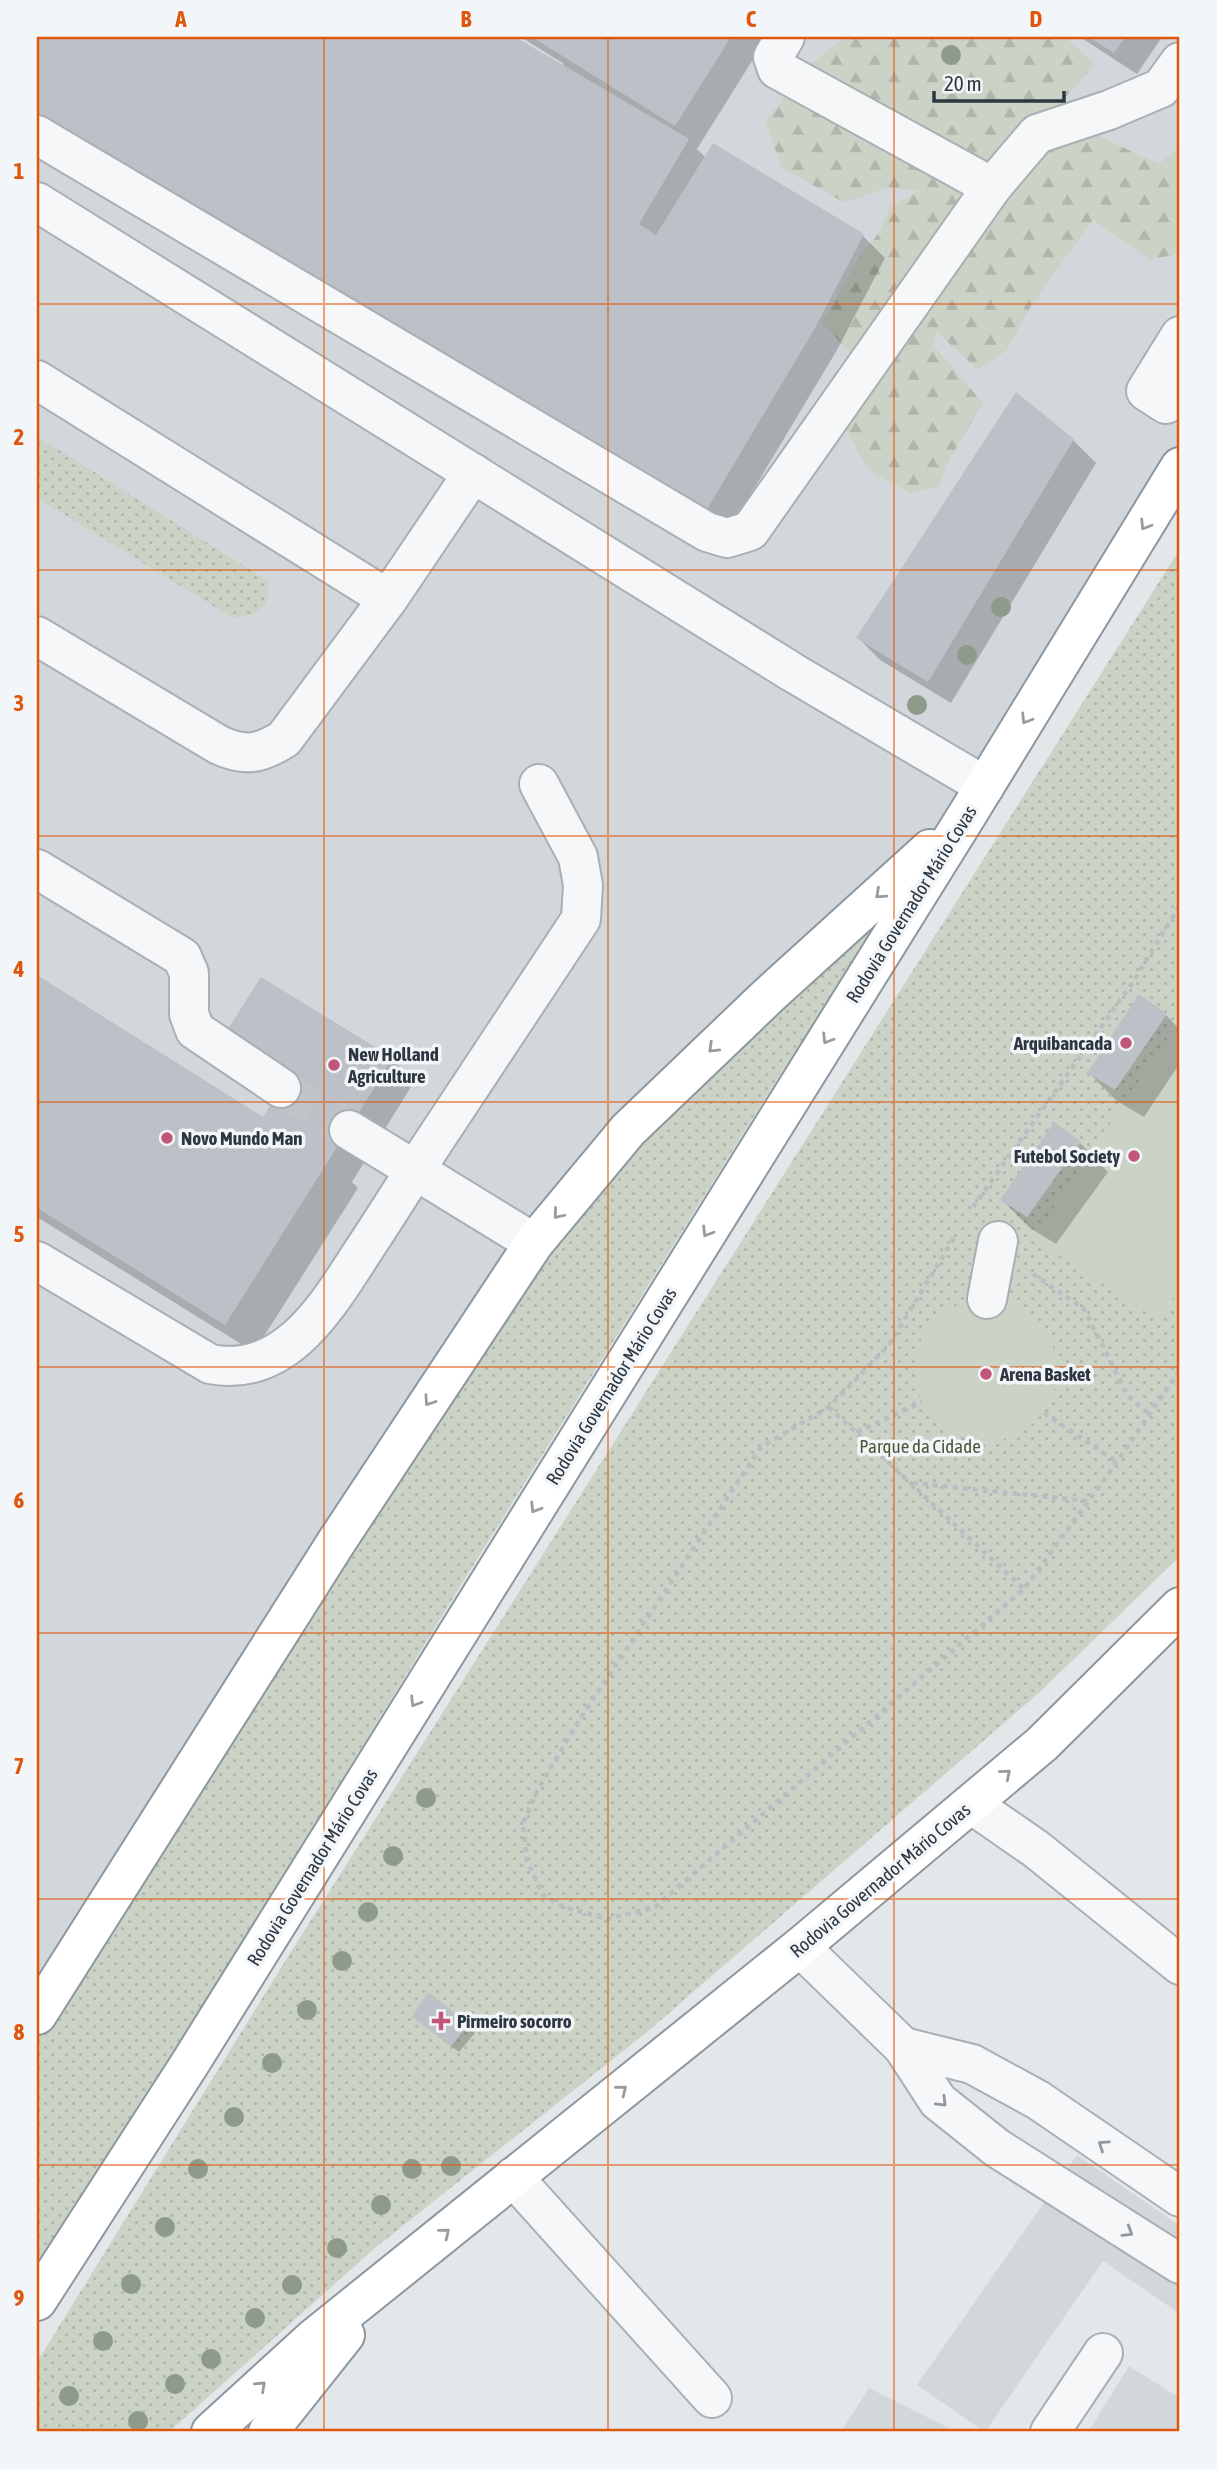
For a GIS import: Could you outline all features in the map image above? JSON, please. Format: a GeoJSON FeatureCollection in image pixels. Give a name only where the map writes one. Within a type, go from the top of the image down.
{"type":"FeatureCollection","features":[{"type":"Feature","properties":{"kind":"highway","name":"Rodovia Governador Mário Covas"},"geometry":{"type":"LineString","coordinates":[[37,2301],[196,2053],[976,801],[1180,467]]}},
{"type":"Feature","properties":{"kind":"highway"},"geometry":{"type":"LineString","coordinates":[[37,2015],[337,1541],[534,1243],[628,1130],[976,801]]}},
{"type":"Feature","properties":{"kind":"highway","name":"Rodovia Governador Mário Covas"},"geometry":{"type":"LineString","coordinates":[[211,2432],[314,2338],[800,1947],[1042,1744],[1180,1607]]}},
{"type":"Feature","properties":{"kind":"highway"},"geometry":{"type":"LineString","coordinates":[[268,2432],[392,2276]]}},
{"type":"Feature","properties":{"kind":"street"},"geometry":{"type":"LineString","coordinates":[[785,37],[773,57],[777,69],[992,187]]}},
{"type":"Feature","properties":{"kind":"street"},"geometry":{"type":"LineString","coordinates":[[37,135],[707,532],[727,538],[750,531],[992,187],[1037,135],[1161,88],[1180,62]]}},
{"type":"Feature","properties":{"kind":"street"},"geometry":{"type":"LineString","coordinates":[[37,202],[792,672],[976,801]]}},
{"type":"Feature","properties":{"kind":"street"},"geometry":{"type":"LineString","coordinates":[[1180,336],[1146,391],[1166,404],[1180,380]]}},
{"type":"Feature","properties":{"kind":"street"},"geometry":{"type":"LineString","coordinates":[[37,380],[388,599]]}},
{"type":"Feature","properties":{"kind":"street"},"geometry":{"type":"LineString","coordinates":[[37,636],[236,753],[249,754],[274,745],[284,739],[388,599],[473,473]]}},
{"type":"Feature","properties":{"kind":"street"},"geometry":{"type":"LineString","coordinates":[[37,1261],[210,1364],[242,1366],[281,1349],[307,1331],[327,1307],[580,919],[583,885],[578,857],[539,783]]}},
{"type":"Feature","properties":{"kind":"street"},"geometry":{"type":"LineString","coordinates":[[37,869],[182,957],[189,973],[189,1014],[195,1030],[281,1088]]}},
{"type":"Feature","properties":{"kind":"street"},"geometry":{"type":"LineString","coordinates":[[349,1130],[534,1243]]}},
{"type":"Feature","properties":{"kind":"street"},"geometry":{"type":"LineString","coordinates":[[987,1299],[998,1241]]}},
{"type":"Feature","properties":{"kind":"street"},"geometry":{"type":"LineString","coordinates":[[971,1804],[1036,1849],[1180,1965]]}},
{"type":"Feature","properties":{"kind":"street"},"geometry":{"type":"LineString","coordinates":[[800,1947],[903,2047],[938,2101],[996,2148],[1180,2264]]}},
{"type":"Feature","properties":{"kind":"street"},"geometry":{"type":"LineString","coordinates":[[903,2047],[972,2064],[1038,2100],[1180,2197]]}},
{"type":"Feature","properties":{"kind":"street"},"geometry":{"type":"LineString","coordinates":[[513,2177],[712,2398]]}},
{"type":"Feature","properties":{"kind":"street"},"geometry":{"type":"LineString","coordinates":[[1051,2432],[1103,2353]]}},
{"type":"Feature","properties":{"kind":"path"},"geometry":{"type":"LineString","coordinates":[[1180,905],[1130,985],[968,1214],[889,1345],[829,1406],[761,1447],[565,1744],[538,1789],[523,1823],[527,1861],[543,1895],[564,1907],[608,1919],[656,1907],[1024,1588],[1180,1370]]}},
{"type":"Feature","properties":{"kind":"path"},"geometry":{"type":"LineString","coordinates":[[968,1214],[1022,1266],[1084,1309],[1128,1396],[1149,1414]]}},
{"type":"Feature","properties":{"kind":"path"},"geometry":{"type":"LineString","coordinates":[[857,1432],[922,1402]]}},
{"type":"Feature","properties":{"kind":"path"},"geometry":{"type":"LineString","coordinates":[[829,1406],[1024,1588]]}},
{"type":"Feature","properties":{"kind":"path"},"geometry":{"type":"LineString","coordinates":[[1044,1413],[1116,1462]]}},
{"type":"Feature","properties":{"kind":"path"},"geometry":{"type":"LineString","coordinates":[[912,1483],[1088,1501]]}},
{"type":"Feature","properties":{"kind":"shaded area"},"geometry":{"type":"Polygon","coordinates":[[[37,37],[1180,37],[1180,469],[1016,739],[37,2029],[37,37]]]}},
{"type":"Feature","properties":{"kind":"shaded area"},"geometry":{"type":"Polygon","coordinates":[[[1077,2155],[1180,2226],[1180,2314],[1103,2261],[985,2432],[917,2385],[1077,2155]]]}},
{"type":"Feature","properties":{"kind":"shaded area"},"geometry":{"type":"Polygon","coordinates":[[[1129,2366],[1180,2398],[1180,2432],[1088,2432],[1129,2366]]]}},
{"type":"Feature","properties":{"kind":"shaded area"},"geometry":{"type":"Polygon","coordinates":[[[869,2388],[957,2432],[841,2432],[869,2388]]]}},
{"type":"Feature","properties":{"kind":"green space"},"geometry":{"type":"Polygon","coordinates":[[[845,37],[1065,37],[1095,64],[1064,99],[1101,137],[1159,164],[1180,146],[1180,253],[1150,260],[1093,220],[1032,304],[1007,350],[978,370],[937,332],[934,346],[983,403],[949,460],[938,487],[910,493],[868,470],[842,422],[854,357],[822,323],[860,256],[878,234],[890,207],[921,190],[886,188],[845,203],[782,168],[765,122],[809,65],[845,37]]]}},
{"type":"Feature","properties":{"kind":"green space"},"geometry":{"type":"Polygon","coordinates":[[[37,436],[268,581],[264,605],[255,613],[231,617],[37,498],[37,436]]]}},
{"type":"Feature","properties":{"kind":"green space","name":"Parque da Cidade"},"geometry":{"type":"Polygon","coordinates":[[[1180,549],[1180,1556],[1041,1691],[647,2032],[375,2248],[169,2432],[37,2432],[37,2362],[284,1963],[1180,549]]]}},
{"type":"Feature","properties":{"kind":"green space"},"geometry":{"type":"Polygon","coordinates":[[[967,815],[781,1073],[461,1585],[171,2059],[37,2263],[37,2015],[534,1243],[967,815]]]}},
{"type":"Feature","properties":{"kind":"green space","name":"Futebol Society"},"geometry":{"type":"Polygon","coordinates":[[[1180,1020],[1180,1288],[1158,1320],[1033,1238],[1180,1020]]]}},
{"type":"Feature","properties":{"kind":"green space","name":"Arena Basket"},"geometry":{"type":"Polygon","coordinates":[[[986,1299],[1013,1304],[1036,1320],[1052,1343],[1057,1370],[1052,1397],[1036,1420],[1013,1436],[986,1441],[959,1436],[936,1420],[920,1397],[915,1370],[920,1343],[936,1320],[959,1304],[986,1299]]]}},
{"type":"Feature","properties":{"kind":"building"},"geometry":{"type":"Polygon","coordinates":[[[37,37],[515,37],[689,139],[639,224],[656,235],[713,143],[864,234],[815,328],[706,511],[37,119],[37,37]]]}},
{"type":"Feature","properties":{"kind":"building"},"geometry":{"type":"Polygon","coordinates":[[[532,37],[731,37],[675,126],[532,37]]]}},
{"type":"Feature","properties":{"kind":"building"},"geometry":{"type":"Polygon","coordinates":[[[1089,37],[1125,37],[1114,53],[1089,37]]]}},
{"type":"Feature","properties":{"kind":"building"},"geometry":{"type":"Polygon","coordinates":[[[1016,392],[1074,439],[928,682],[856,638],[1016,392]]]}},
{"type":"Feature","properties":{"kind":"building","name":"Novo Mundo Man"},"geometry":{"type":"Polygon","coordinates":[[[37,975],[263,1117],[281,1088],[226,1032],[261,977],[393,1058],[225,1325],[37,1208],[37,975]]]}},
{"type":"Feature","properties":{"kind":"building","name":"Arquibancada"},"geometry":{"type":"Polygon","coordinates":[[[1139,994],[1167,1014],[1115,1090],[1087,1073],[1139,994]]]}},
{"type":"Feature","properties":{"kind":"building"},"geometry":{"type":"Polygon","coordinates":[[[1054,1122],[1081,1142],[1027,1217],[1000,1200],[1054,1122]]]}},
{"type":"Feature","properties":{"kind":"building","name":"Pirmeiro socorro"},"geometry":{"type":"Polygon","coordinates":[[[428,1992],[469,2024],[451,2046],[412,2017],[428,1992]]]}},
{"type":"Feature","properties":{"kind":"tunnel"},"geometry":{"type":"LineString","coordinates":[[281,1088],[349,1130]]}},
{"type":"Feature","properties":{"kind":"place","name":"Arquibancada"},"geometry":{"type":"Point","coordinates":[1126,1043]}},
{"type":"Feature","properties":{"kind":"place","name":"New Holland Agriculture"},"geometry":{"type":"Point","coordinates":[334,1065]}},
{"type":"Feature","properties":{"kind":"place","name":"Novo Mundo Man"},"geometry":{"type":"Point","coordinates":[167,1138]}},
{"type":"Feature","properties":{"kind":"place","name":"Futebol Society"},"geometry":{"type":"Point","coordinates":[1134,1156]}},
{"type":"Feature","properties":{"kind":"place","name":"Arena Basket"},"geometry":{"type":"Point","coordinates":[986,1374]}},
{"type":"Feature","properties":{"kind":"place","name":"Pirmeiro socorro"},"geometry":{"type":"Point","coordinates":[441,2021]}}]}
